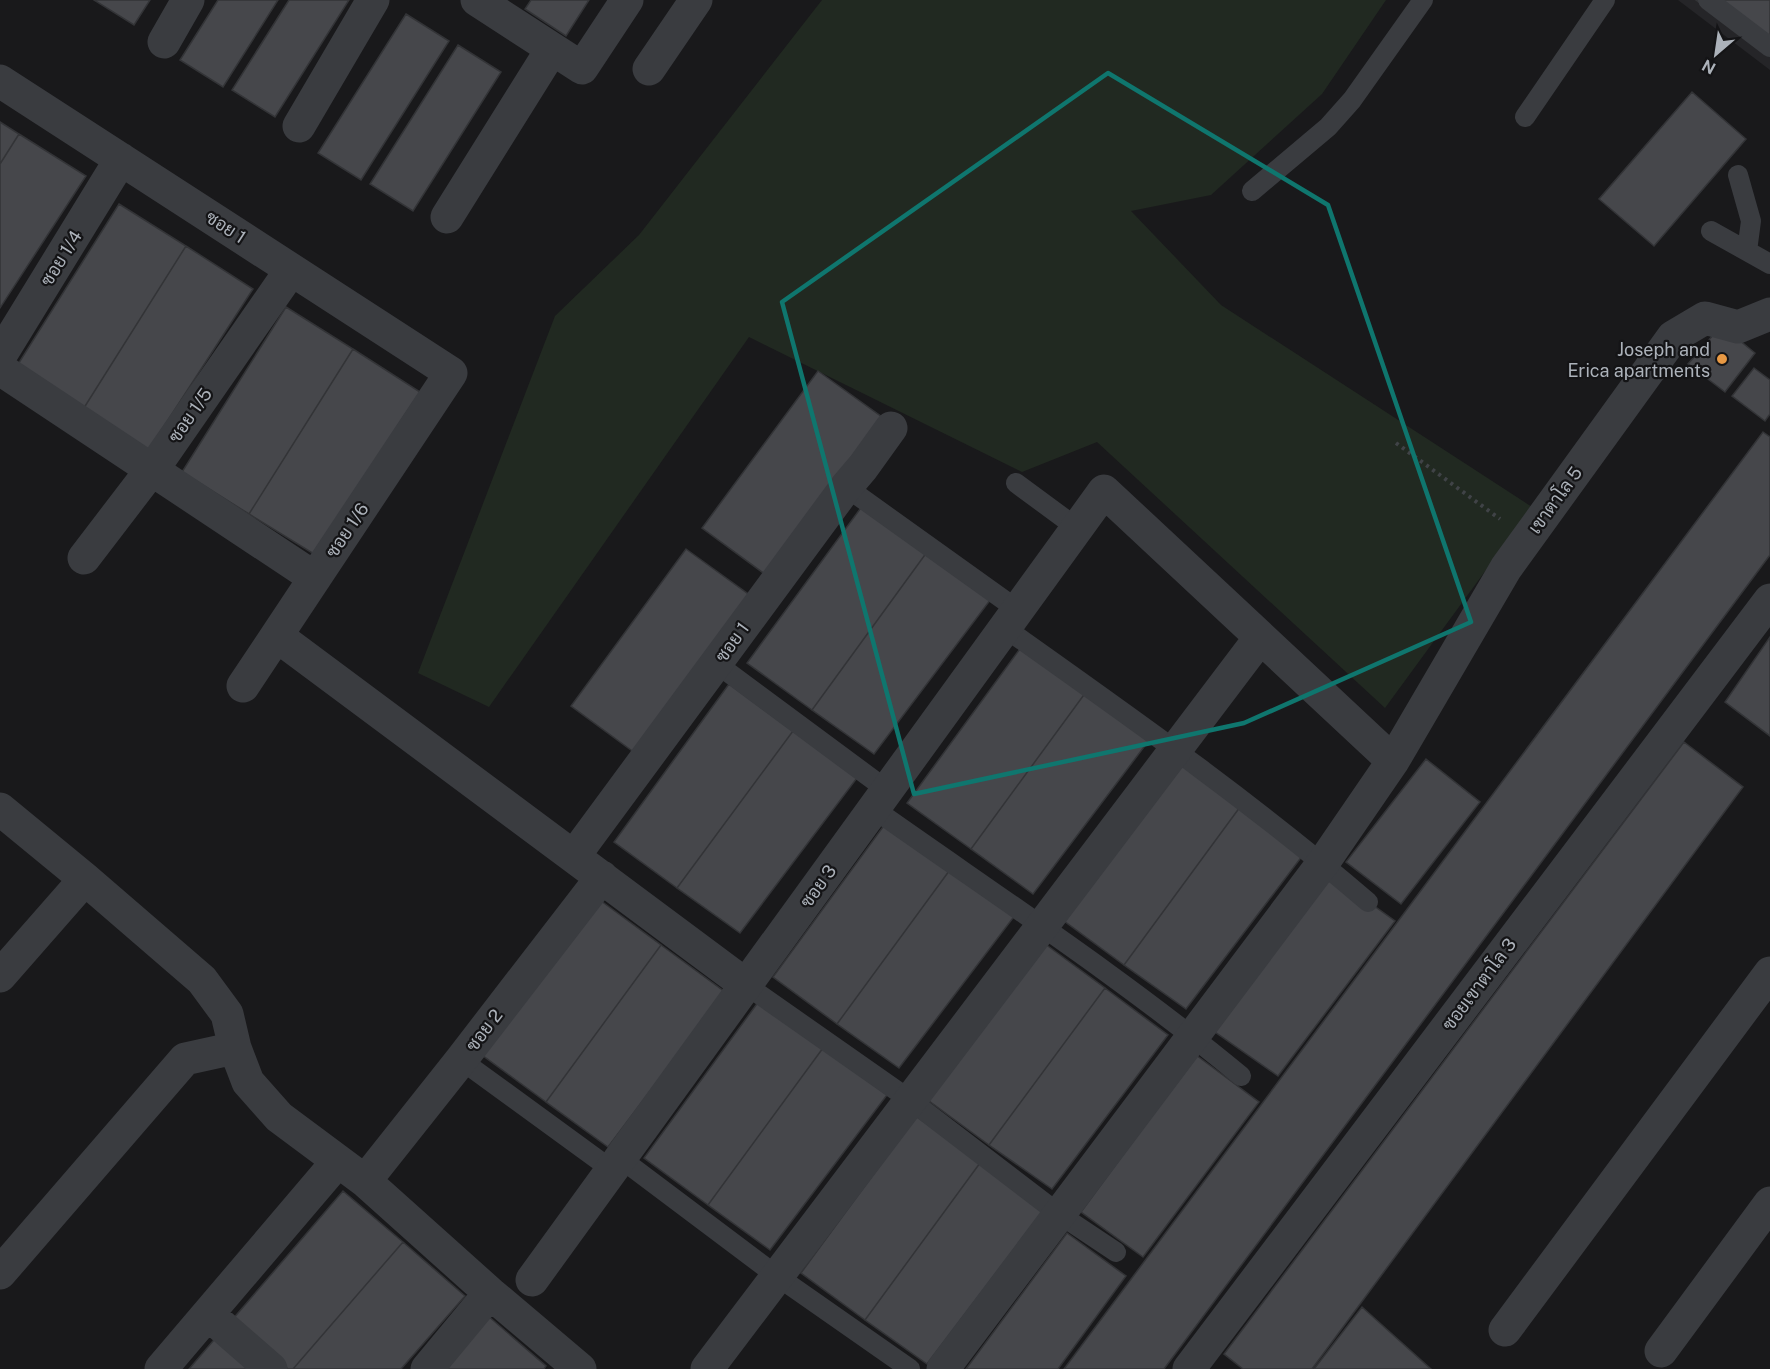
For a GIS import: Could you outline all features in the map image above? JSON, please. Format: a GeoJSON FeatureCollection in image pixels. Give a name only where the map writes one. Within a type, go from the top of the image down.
{"type":"FeatureCollection","features":[{"type":"Feature","properties":{"kind":"street"},"geometry":{"type":"LineString","coordinates":[[164,42],[188,0]]}},
{"type":"Feature","properties":{"kind":"street"},"geometry":{"type":"LineString","coordinates":[[299,126],[373,0]]}},
{"type":"Feature","properties":{"kind":"street"},"geometry":{"type":"LineString","coordinates":[[477,0],[582,68],[627,0]]}},
{"type":"Feature","properties":{"kind":"street"},"geometry":{"type":"LineString","coordinates":[[649,69],[696,0]]}},
{"type":"Feature","properties":{"kind":"street"},"geometry":{"type":"LineString","coordinates":[[447,217],[552,49]]}},
{"type":"Feature","properties":{"kind":"street","name":"ซอย 1"},"geometry":{"type":"LineString","coordinates":[[0,81],[451,373]]}},
{"type":"Feature","properties":{"kind":"street","name":"ซอย 1/4"},"geometry":{"type":"LineString","coordinates":[[0,356],[121,159]]}},
{"type":"Feature","properties":{"kind":"street","name":"ซอย 1/5"},"geometry":{"type":"LineString","coordinates":[[84,558],[152,470],[291,270]]}},
{"type":"Feature","properties":{"kind":"street","name":"เขาตาโล 5"},"geometry":{"type":"LineString","coordinates":[[943,1369],[1323,863],[1393,761],[1506,568],[1673,337],[1705,318],[1755,327]]}},
{"type":"Feature","properties":{"kind":"street"},"geometry":{"type":"LineString","coordinates":[[0,369],[315,578]]}},
{"type":"Feature","properties":{"kind":"street","name":"ซอย 1/6"},"geometry":{"type":"LineString","coordinates":[[243,686],[451,373]]}},
{"type":"Feature","properties":{"kind":"street","name":"ซอย 1"},"geometry":{"type":"LineString","coordinates":[[574,856],[891,428]]}},
{"type":"Feature","properties":{"kind":"street","name":"ซอย 3"},"geometry":{"type":"LineString","coordinates":[[532,1280],[1104,491],[1260,638]]}},
{"type":"Feature","properties":{"kind":"street","name":"ซอยเขาตาโล 3"},"geometry":{"type":"LineString","coordinates":[[1203,1364],[1770,600]]}},
{"type":"Feature","properties":{"kind":"street"},"geometry":{"type":"LineString","coordinates":[[277,636],[746,985]]}},
{"type":"Feature","properties":{"kind":"street"},"geometry":{"type":"LineString","coordinates":[[707,1369],[1260,638],[1393,761]]}},
{"type":"Feature","properties":{"kind":"street"},"geometry":{"type":"LineString","coordinates":[[0,809],[202,980],[227,1014],[235,1048],[248,1082],[279,1117],[364,1181],[580,1369]]}},
{"type":"Feature","properties":{"kind":"street","name":"ซอย 2"},"geometry":{"type":"LineString","coordinates":[[364,1181],[602,877]]}},
{"type":"Feature","properties":{"kind":"street"},"geometry":{"type":"LineString","coordinates":[[0,976],[85,879]]}},
{"type":"Feature","properties":{"kind":"street"},"geometry":{"type":"LineString","coordinates":[[1505,1330],[1770,973]]}},
{"type":"Feature","properties":{"kind":"street"},"geometry":{"type":"LineString","coordinates":[[0,1273],[185,1059],[235,1048]]}},
{"type":"Feature","properties":{"kind":"street"},"geometry":{"type":"LineString","coordinates":[[161,1369],[338,1161]]}},
{"type":"Feature","properties":{"kind":"street"},"geometry":{"type":"LineString","coordinates":[[1661,1351],[1770,1203]]}},
{"type":"Feature","properties":{"kind":"street"},"geometry":{"type":"LineString","coordinates":[[427,1369],[490,1293]]}},
{"type":"Feature","properties":{"kind":"street"},"geometry":{"type":"LineString","coordinates":[[208,1314],[271,1369]]}},
{"type":"Feature","properties":{"kind":"lane"},"geometry":{"type":"LineString","coordinates":[[1252,191],[1328,127],[1346,107],[1423,0]]}},
{"type":"Feature","properties":{"kind":"lane"},"geometry":{"type":"LineString","coordinates":[[1525,117],[1605,0]]}},
{"type":"Feature","properties":{"kind":"lane"},"geometry":{"type":"LineString","coordinates":[[1708,0],[1770,47]]}},
{"type":"Feature","properties":{"kind":"lane"},"geometry":{"type":"LineString","coordinates":[[1738,176],[1751,221],[1747,251]]}},
{"type":"Feature","properties":{"kind":"lane"},"geometry":{"type":"LineString","coordinates":[[1711,231],[1770,264]]}},
{"type":"Feature","properties":{"kind":"lane"},"geometry":{"type":"LineString","coordinates":[[1016,483],[1077,528]]}},
{"type":"Feature","properties":{"kind":"lane"},"geometry":{"type":"LineString","coordinates":[[846,487],[1323,863],[1368,902]]}},
{"type":"Feature","properties":{"kind":"lane"},"geometry":{"type":"LineString","coordinates":[[717,664],[880,800],[1041,926],[1192,1036],[1241,1076]]}},
{"type":"Feature","properties":{"kind":"lane"},"geometry":{"type":"LineString","coordinates":[[746,985],[910,1100],[1059,1214],[1116,1252]]}},
{"type":"Feature","properties":{"kind":"lane"},"geometry":{"type":"LineString","coordinates":[[461,1060],[616,1164],[910,1369]]}},
{"type":"Feature","properties":{"kind":"path"},"geometry":{"type":"LineString","coordinates":[[1396,444],[1527,539]]}},
{"type":"Feature","properties":{"kind":"highlighted area"},"geometry":{"type":"Polygon","coordinates":[[[1108,73],[1328,205],[1471,622],[1244,723],[914,794],[782,302],[1108,73]]]}},
{"type":"Feature","properties":{"kind":"shaded area"},"geometry":{"type":"Polygon","coordinates":[[[822,0],[1386,0],[1322,94],[1211,195],[1131,211],[1221,305],[1532,507],[1385,708],[1097,442],[1022,472],[749,337],[489,707],[418,673],[555,316],[639,235],[822,0]]]}},
{"type":"Feature","properties":{"kind":"shaded area"},"geometry":{"type":"Polygon","coordinates":[[[1678,0],[1770,0],[1770,70],[1678,0]]]}},
{"type":"Feature","properties":{"kind":"building"},"geometry":{"type":"Polygon","coordinates":[[[94,0],[150,0],[134,25],[94,0]]]}},
{"type":"Feature","properties":{"kind":"building"},"geometry":{"type":"Polygon","coordinates":[[[218,0],[278,0],[223,87],[180,60],[218,0]]]}},
{"type":"Feature","properties":{"kind":"building"},"geometry":{"type":"Polygon","coordinates":[[[289,0],[349,0],[275,117],[232,90],[289,0]]]}},
{"type":"Feature","properties":{"kind":"building"},"geometry":{"type":"Polygon","coordinates":[[[531,0],[589,0],[566,36],[525,9],[531,0]]]}},
{"type":"Feature","properties":{"kind":"building"},"geometry":{"type":"Polygon","coordinates":[[[1696,0],[1770,0],[1770,56],[1696,0]]]}},
{"type":"Feature","properties":{"kind":"building"},"geometry":{"type":"Polygon","coordinates":[[[406,14],[449,41],[361,180],[318,153],[406,14]]]}},
{"type":"Feature","properties":{"kind":"building"},"geometry":{"type":"Polygon","coordinates":[[[458,45],[501,72],[413,211],[370,184],[458,45]]]}},
{"type":"Feature","properties":{"kind":"building"},"geometry":{"type":"Polygon","coordinates":[[[1692,92],[1746,139],[1654,246],[1599,199],[1692,92]]]}},
{"type":"Feature","properties":{"kind":"building"},"geometry":{"type":"Polygon","coordinates":[[[0,122],[19,134],[0,164],[0,122]]]}},
{"type":"Feature","properties":{"kind":"building"},"geometry":{"type":"Polygon","coordinates":[[[19,134],[86,176],[0,308],[0,164],[19,134]]]}},
{"type":"Feature","properties":{"kind":"building"},"geometry":{"type":"Polygon","coordinates":[[[119,204],[186,246],[82,411],[15,369],[119,204]]]}},
{"type":"Feature","properties":{"kind":"building"},"geometry":{"type":"Polygon","coordinates":[[[186,246],[253,289],[148,451],[82,411],[186,246]]]}},
{"type":"Feature","properties":{"kind":"building"},"geometry":{"type":"Polygon","coordinates":[[[286,307],[353,349],[249,514],[182,472],[286,307]]]}},
{"type":"Feature","properties":{"kind":"building","name":"Joseph and Erica apartments"},"geometry":{"type":"Polygon","coordinates":[[[1714,334],[1739,340],[1755,353],[1725,392],[1688,364],[1714,334]]]}},
{"type":"Feature","properties":{"kind":"building"},"geometry":{"type":"Polygon","coordinates":[[[353,349],[420,392],[314,554],[249,514],[353,349]]]}},
{"type":"Feature","properties":{"kind":"building"},"geometry":{"type":"Polygon","coordinates":[[[1754,368],[1770,380],[1770,414],[1765,421],[1732,396],[1754,368]]]}},
{"type":"Feature","properties":{"kind":"building"},"geometry":{"type":"Polygon","coordinates":[[[818,371],[882,417],[766,575],[702,528],[818,371]]]}},
{"type":"Feature","properties":{"kind":"building"},"geometry":{"type":"Polygon","coordinates":[[[1763,432],[1770,437],[1770,555],[1164,1369],[1064,1369],[1763,432]]]}},
{"type":"Feature","properties":{"kind":"building"},"geometry":{"type":"Polygon","coordinates":[[[863,505],[927,552],[812,710],[747,663],[863,505]]]}},
{"type":"Feature","properties":{"kind":"building"},"geometry":{"type":"Polygon","coordinates":[[[686,549],[751,596],[635,753],[571,706],[686,549]]]}},
{"type":"Feature","properties":{"kind":"building"},"geometry":{"type":"Polygon","coordinates":[[[927,552],[991,599],[874,754],[812,710],[927,552]]]}},
{"type":"Feature","properties":{"kind":"building"},"geometry":{"type":"Polygon","coordinates":[[[1770,637],[1770,736],[1725,702],[1770,637]]]}},
{"type":"Feature","properties":{"kind":"building"},"geometry":{"type":"Polygon","coordinates":[[[1022,646],[1086,692],[971,849],[907,803],[1022,646]]]}},
{"type":"Feature","properties":{"kind":"building"},"geometry":{"type":"Polygon","coordinates":[[[729,684],[793,731],[677,888],[614,842],[729,684]]]}},
{"type":"Feature","properties":{"kind":"building"},"geometry":{"type":"Polygon","coordinates":[[[1086,692],[1150,739],[1033,894],[971,849],[1086,692]]]}},
{"type":"Feature","properties":{"kind":"building"},"geometry":{"type":"Polygon","coordinates":[[[793,731],[857,778],[740,933],[677,888],[793,731]]]}},
{"type":"Feature","properties":{"kind":"building"},"geometry":{"type":"Polygon","coordinates":[[[1684,742],[1743,787],[1312,1369],[1243,1369],[1224,1354],[1684,742]]]}},
{"type":"Feature","properties":{"kind":"building"},"geometry":{"type":"Polygon","coordinates":[[[1426,759],[1480,802],[1401,904],[1346,862],[1426,759]]]}},
{"type":"Feature","properties":{"kind":"building"},"geometry":{"type":"Polygon","coordinates":[[[1175,760],[1240,807],[1124,965],[1060,918],[1175,760]]]}},
{"type":"Feature","properties":{"kind":"building"},"geometry":{"type":"Polygon","coordinates":[[[1240,807],[1303,855],[1186,1009],[1124,965],[1240,807]]]}},
{"type":"Feature","properties":{"kind":"building"},"geometry":{"type":"Polygon","coordinates":[[[888,820],[952,867],[837,1024],[773,977],[888,820]]]}},
{"type":"Feature","properties":{"kind":"building"},"geometry":{"type":"Polygon","coordinates":[[[952,867],[1016,914],[899,1068],[837,1024],[952,867]]]}},
{"type":"Feature","properties":{"kind":"building"},"geometry":{"type":"Polygon","coordinates":[[[1331,875],[1395,921],[1278,1076],[1215,1032],[1331,875]]]}},
{"type":"Feature","properties":{"kind":"building"},"geometry":{"type":"Polygon","coordinates":[[[597,898],[661,945],[546,1102],[482,1055],[597,898]]]}},
{"type":"Feature","properties":{"kind":"building"},"geometry":{"type":"Polygon","coordinates":[[[1041,941],[1105,988],[989,1145],[925,1098],[1041,941]]]}},
{"type":"Feature","properties":{"kind":"building"},"geometry":{"type":"Polygon","coordinates":[[[661,945],[725,992],[608,1147],[546,1102],[661,945]]]}},
{"type":"Feature","properties":{"kind":"building"},"geometry":{"type":"Polygon","coordinates":[[[1105,988],[1168,1035],[1052,1189],[989,1145],[1105,988]]]}},
{"type":"Feature","properties":{"kind":"building"},"geometry":{"type":"Polygon","coordinates":[[[759,1001],[823,1048],[708,1205],[644,1158],[759,1001]]]}},
{"type":"Feature","properties":{"kind":"building"},"geometry":{"type":"Polygon","coordinates":[[[823,1048],[887,1095],[770,1250],[708,1205],[823,1048]]]}},
{"type":"Feature","properties":{"kind":"building"},"geometry":{"type":"Polygon","coordinates":[[[1196,1055],[1259,1102],[1143,1257],[1081,1212],[1196,1055]]]}},
{"type":"Feature","properties":{"kind":"building"},"geometry":{"type":"Polygon","coordinates":[[[916,1116],[980,1163],[865,1320],[801,1273],[916,1116]]]}},
{"type":"Feature","properties":{"kind":"building"},"geometry":{"type":"Polygon","coordinates":[[[980,1163],[1044,1210],[927,1364],[865,1320],[980,1163]]]}},
{"type":"Feature","properties":{"kind":"building"},"geometry":{"type":"Polygon","coordinates":[[[343,1191],[403,1242],[293,1369],[288,1369],[232,1320],[343,1191]]]}},
{"type":"Feature","properties":{"kind":"building"},"geometry":{"type":"Polygon","coordinates":[[[1067,1233],[1126,1276],[1058,1369],[966,1369],[1067,1233]]]}},
{"type":"Feature","properties":{"kind":"building"},"geometry":{"type":"Polygon","coordinates":[[[403,1242],[465,1296],[401,1369],[293,1369],[403,1242]]]}},
{"type":"Feature","properties":{"kind":"building"},"geometry":{"type":"Polygon","coordinates":[[[1362,1307],[1431,1369],[1314,1369],[1362,1307]]]}},
{"type":"Feature","properties":{"kind":"building"},"geometry":{"type":"Polygon","coordinates":[[[487,1315],[546,1366],[544,1369],[441,1369],[487,1315]]]}},
{"type":"Feature","properties":{"kind":"building"},"geometry":{"type":"Polygon","coordinates":[[[219,1334],[260,1369],[189,1369],[219,1334]]]}},
{"type":"Feature","properties":{"kind":"place","name":"Joseph and Erica apartments"},"geometry":{"type":"Point","coordinates":[1722,359]}}]}
